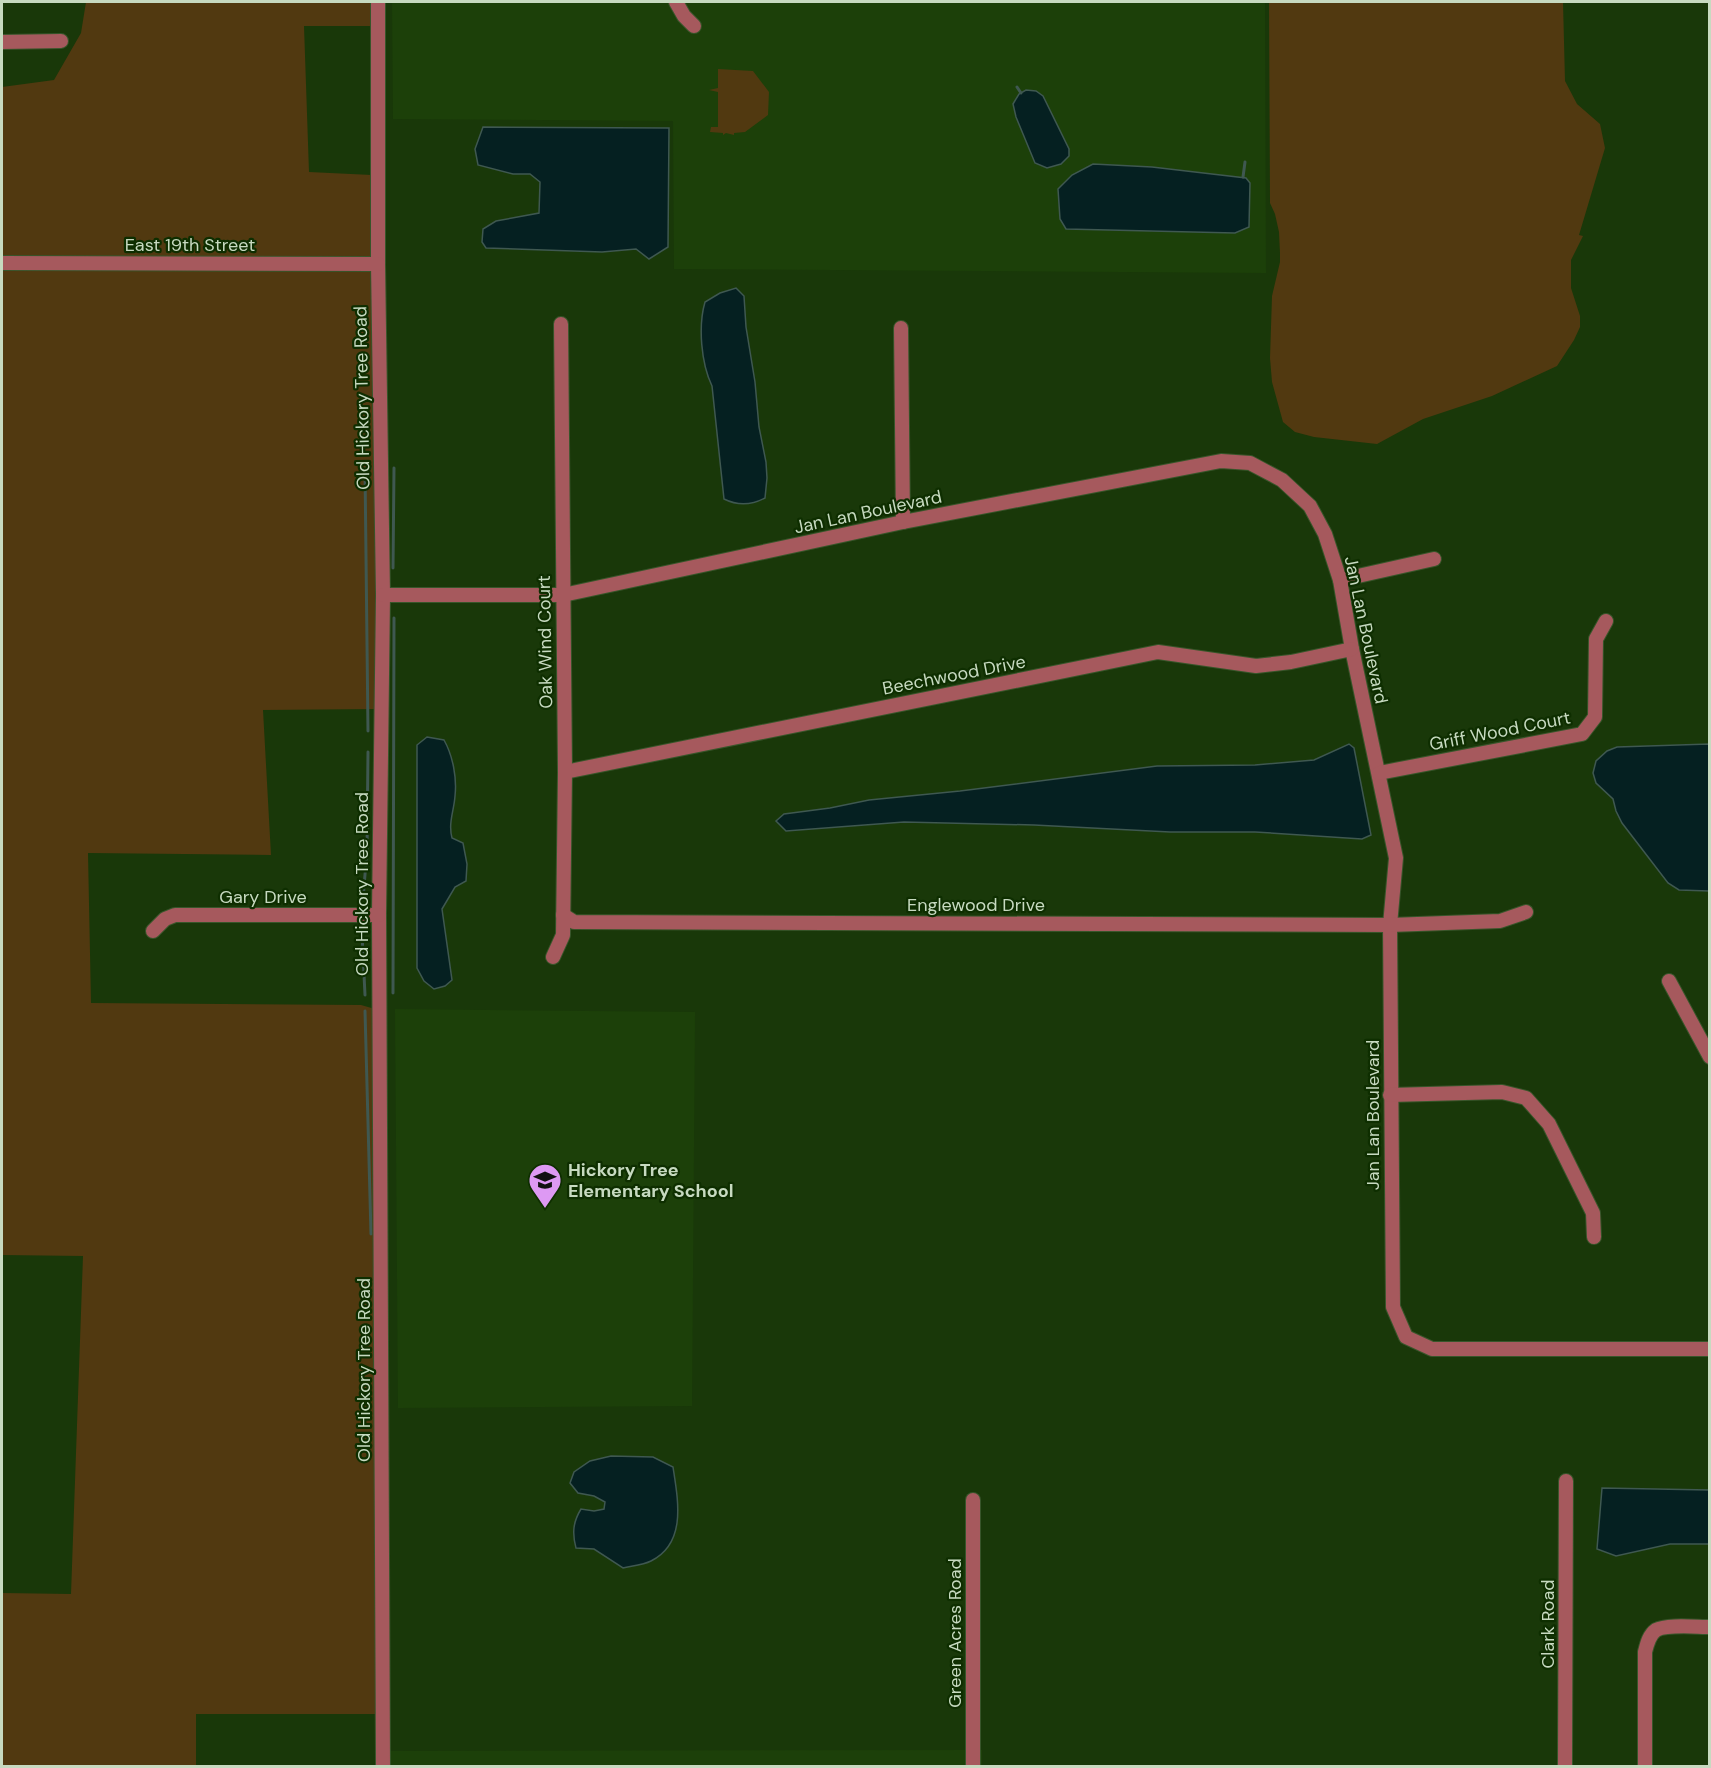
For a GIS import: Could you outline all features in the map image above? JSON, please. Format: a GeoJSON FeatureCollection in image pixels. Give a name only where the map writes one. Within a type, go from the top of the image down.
{"type":"FeatureCollection","features":[{"type":"Feature","properties":{"kind":"street","name":"Old Hickory Tree Road"},"geometry":{"type":"LineString","coordinates":[[378,2],[378,264],[383,595],[379,915],[383,1767]]}},
{"type":"Feature","properties":{"kind":"street"},"geometry":{"type":"LineString","coordinates":[[676,2],[684,16],[694,26]]}},
{"type":"Feature","properties":{"kind":"street"},"geometry":{"type":"LineString","coordinates":[[2,42],[61,41]]}},
{"type":"Feature","properties":{"kind":"street","name":"East 19th Street"},"geometry":{"type":"LineString","coordinates":[[2,263],[378,264]]}},
{"type":"Feature","properties":{"kind":"street","name":"Oak Wind Court"},"geometry":{"type":"LineString","coordinates":[[553,957],[563,935],[565,771],[561,324]]}},
{"type":"Feature","properties":{"kind":"street"},"geometry":{"type":"LineString","coordinates":[[901,328],[903,522]]}},
{"type":"Feature","properties":{"kind":"street","name":"Jan Lan Boulevard"},"geometry":{"type":"LineString","coordinates":[[383,595],[562,595],[903,522],[1221,461],[1250,463],[1282,480],[1310,506],[1325,534],[1340,580],[1352,650],[1396,858],[1390,925],[1393,1307],[1406,1337],[1432,1349],[1710,1349]]}},
{"type":"Feature","properties":{"kind":"street"},"geometry":{"type":"LineString","coordinates":[[1340,580],[1434,559]]}},
{"type":"Feature","properties":{"kind":"street","name":"Griff Wood Court"},"geometry":{"type":"LineString","coordinates":[[1379,774],[1582,734],[1594,717],[1596,639],[1606,621]]}},
{"type":"Feature","properties":{"kind":"street","name":"Beechwood Drive"},"geometry":{"type":"LineString","coordinates":[[565,771],[1158,652],[1256,666],[1291,662],[1352,650]]}},
{"type":"Feature","properties":{"kind":"street","name":"Englewood Drive"},"geometry":{"type":"LineString","coordinates":[[563,915],[574,922],[1390,925],[1500,921],[1526,912]]}},
{"type":"Feature","properties":{"kind":"street","name":"Gary Drive"},"geometry":{"type":"LineString","coordinates":[[153,931],[165,919],[175,915],[379,915]]}},
{"type":"Feature","properties":{"kind":"street"},"geometry":{"type":"LineString","coordinates":[[1669,981],[1710,1056]]}},
{"type":"Feature","properties":{"kind":"street"},"geometry":{"type":"LineString","coordinates":[[1390,1095],[1502,1092],[1526,1098],[1550,1124],[1593,1213],[1594,1237]]}},
{"type":"Feature","properties":{"kind":"street","name":"Clark Road"},"geometry":{"type":"LineString","coordinates":[[1566,1481],[1566,1767]]}},
{"type":"Feature","properties":{"kind":"street","name":"Green Acres Road"},"geometry":{"type":"LineString","coordinates":[[973,1500],[973,1767]]}},
{"type":"Feature","properties":{"kind":"street"},"geometry":{"type":"LineString","coordinates":[[1645,1767],[1645,1652],[1648,1639],[1655,1630],[1668,1627],[1710,1627]]}},
{"type":"Feature","properties":{"kind":"shaded area"},"geometry":{"type":"Polygon","coordinates":[[[86,2],[373,2],[373,26],[304,26],[309,172],[372,175],[378,595],[376,709],[263,710],[271,855],[88,853],[91,1003],[361,1005],[375,1009],[378,1714],[196,1714],[196,1766],[2,1766],[2,1593],[71,1594],[83,1256],[2,1255],[2,87],[54,80],[81,33],[86,2]]]}},
{"type":"Feature","properties":{"kind":"shaded area"},"geometry":{"type":"Polygon","coordinates":[[[392,2],[1265,2],[1266,273],[674,269],[673,121],[393,119],[392,2]]]}},
{"type":"Feature","properties":{"kind":"shaded area"},"geometry":{"type":"Polygon","coordinates":[[[1269,2],[1563,2],[1565,81],[1577,104],[1600,124],[1605,148],[1579,235],[1583,236],[1571,260],[1571,288],[1580,316],[1580,327],[1557,366],[1492,396],[1423,419],[1377,444],[1314,437],[1295,432],[1283,422],[1272,382],[1270,358],[1272,296],[1280,253],[1279,232],[1270,203],[1269,2]]]}},
{"type":"Feature","properties":{"kind":"shaded area"},"geometry":{"type":"Polygon","coordinates":[[[718,69],[753,71],[769,92],[768,115],[745,132],[723,135],[723,133],[710,132],[711,127],[718,127],[718,92],[709,90],[718,88],[718,69]]]}},
{"type":"Feature","properties":{"kind":"shaded area","name":"Hickory Tree Elementary School"},"geometry":{"type":"Polygon","coordinates":[[[395,1009],[695,1012],[692,1406],[398,1408],[395,1009]]]}},
{"type":"Feature","properties":{"kind":"shaded area"},"geometry":{"type":"Polygon","coordinates":[[[982,1750],[982,1766],[390,1766],[390,1751],[982,1750]]]}},
{"type":"Feature","properties":{"kind":"water"},"geometry":{"type":"Polygon","coordinates":[[[1026,90],[1036,91],[1043,96],[1069,149],[1069,156],[1061,164],[1047,168],[1035,163],[1013,104],[1019,94],[1026,90]]]}},
{"type":"Feature","properties":{"kind":"water"},"geometry":{"type":"Polygon","coordinates":[[[483,127],[669,128],[668,247],[649,259],[636,249],[602,252],[486,248],[482,242],[483,229],[496,221],[539,213],[540,182],[530,174],[513,174],[478,165],[475,149],[483,127]]]}},
{"type":"Feature","properties":{"kind":"water"},"geometry":{"type":"Polygon","coordinates":[[[1093,164],[1152,167],[1246,178],[1250,183],[1249,227],[1235,233],[1066,229],[1060,219],[1058,189],[1072,175],[1093,164]]]}},
{"type":"Feature","properties":{"kind":"water"},"geometry":{"type":"Polygon","coordinates":[[[736,288],[744,296],[746,327],[767,478],[765,498],[745,504],[724,499],[712,386],[705,367],[701,333],[705,302],[720,293],[736,288]]]}},
{"type":"Feature","properties":{"kind":"water"},"geometry":{"type":"Polygon","coordinates":[[[427,737],[444,740],[450,753],[455,782],[451,833],[452,838],[463,843],[467,864],[466,881],[455,887],[442,909],[452,980],[445,986],[434,989],[424,981],[417,968],[417,745],[427,737]]]}},
{"type":"Feature","properties":{"kind":"water"},"geometry":{"type":"Polygon","coordinates":[[[1349,744],[1354,748],[1371,835],[1362,839],[1255,832],[1170,832],[1034,825],[904,822],[786,831],[776,821],[784,814],[869,800],[1157,766],[1255,765],[1314,760],[1349,744]]]}},
{"type":"Feature","properties":{"kind":"water"},"geometry":{"type":"Polygon","coordinates":[[[1709,744],[1709,891],[1679,890],[1668,883],[1622,823],[1613,799],[1596,783],[1593,773],[1596,761],[1607,751],[1617,747],[1709,744]]]}},
{"type":"Feature","properties":{"kind":"water"},"geometry":{"type":"Polygon","coordinates":[[[611,1456],[653,1457],[673,1467],[677,1493],[677,1520],[670,1543],[651,1561],[623,1568],[594,1549],[576,1548],[574,1537],[576,1518],[581,1509],[594,1511],[604,1509],[605,1502],[594,1496],[578,1493],[570,1483],[574,1472],[590,1461],[611,1456]]]}},
{"type":"Feature","properties":{"kind":"water"},"geometry":{"type":"Polygon","coordinates":[[[1602,1488],[1709,1490],[1709,1544],[1670,1544],[1616,1556],[1597,1549],[1602,1488]]]}},
{"type":"Feature","properties":{"kind":"waterway"},"geometry":{"type":"LineString","coordinates":[[1017,87],[1021,93]]}},
{"type":"Feature","properties":{"kind":"waterway"},"geometry":{"type":"LineString","coordinates":[[1243,177],[1245,162]]}},
{"type":"Feature","properties":{"kind":"waterway"},"geometry":{"type":"LineString","coordinates":[[368,731],[365,469],[370,468]]}},
{"type":"Feature","properties":{"kind":"waterway"},"geometry":{"type":"LineString","coordinates":[[393,568],[394,468]]}},
{"type":"Feature","properties":{"kind":"waterway"},"geometry":{"type":"LineString","coordinates":[[393,993],[394,618]]}},
{"type":"Feature","properties":{"kind":"waterway"},"geometry":{"type":"LineString","coordinates":[[363,899],[367,850],[368,752]]}},
{"type":"Feature","properties":{"kind":"waterway"},"geometry":{"type":"LineString","coordinates":[[362,934],[365,995]]}},
{"type":"Feature","properties":{"kind":"waterway"},"geometry":{"type":"LineString","coordinates":[[365,1011],[371,1234]]}},
{"type":"Feature","properties":{"kind":"place","name":"Hickory Tree Elementary School"},"geometry":{"type":"Point","coordinates":[545,1209]}}]}
